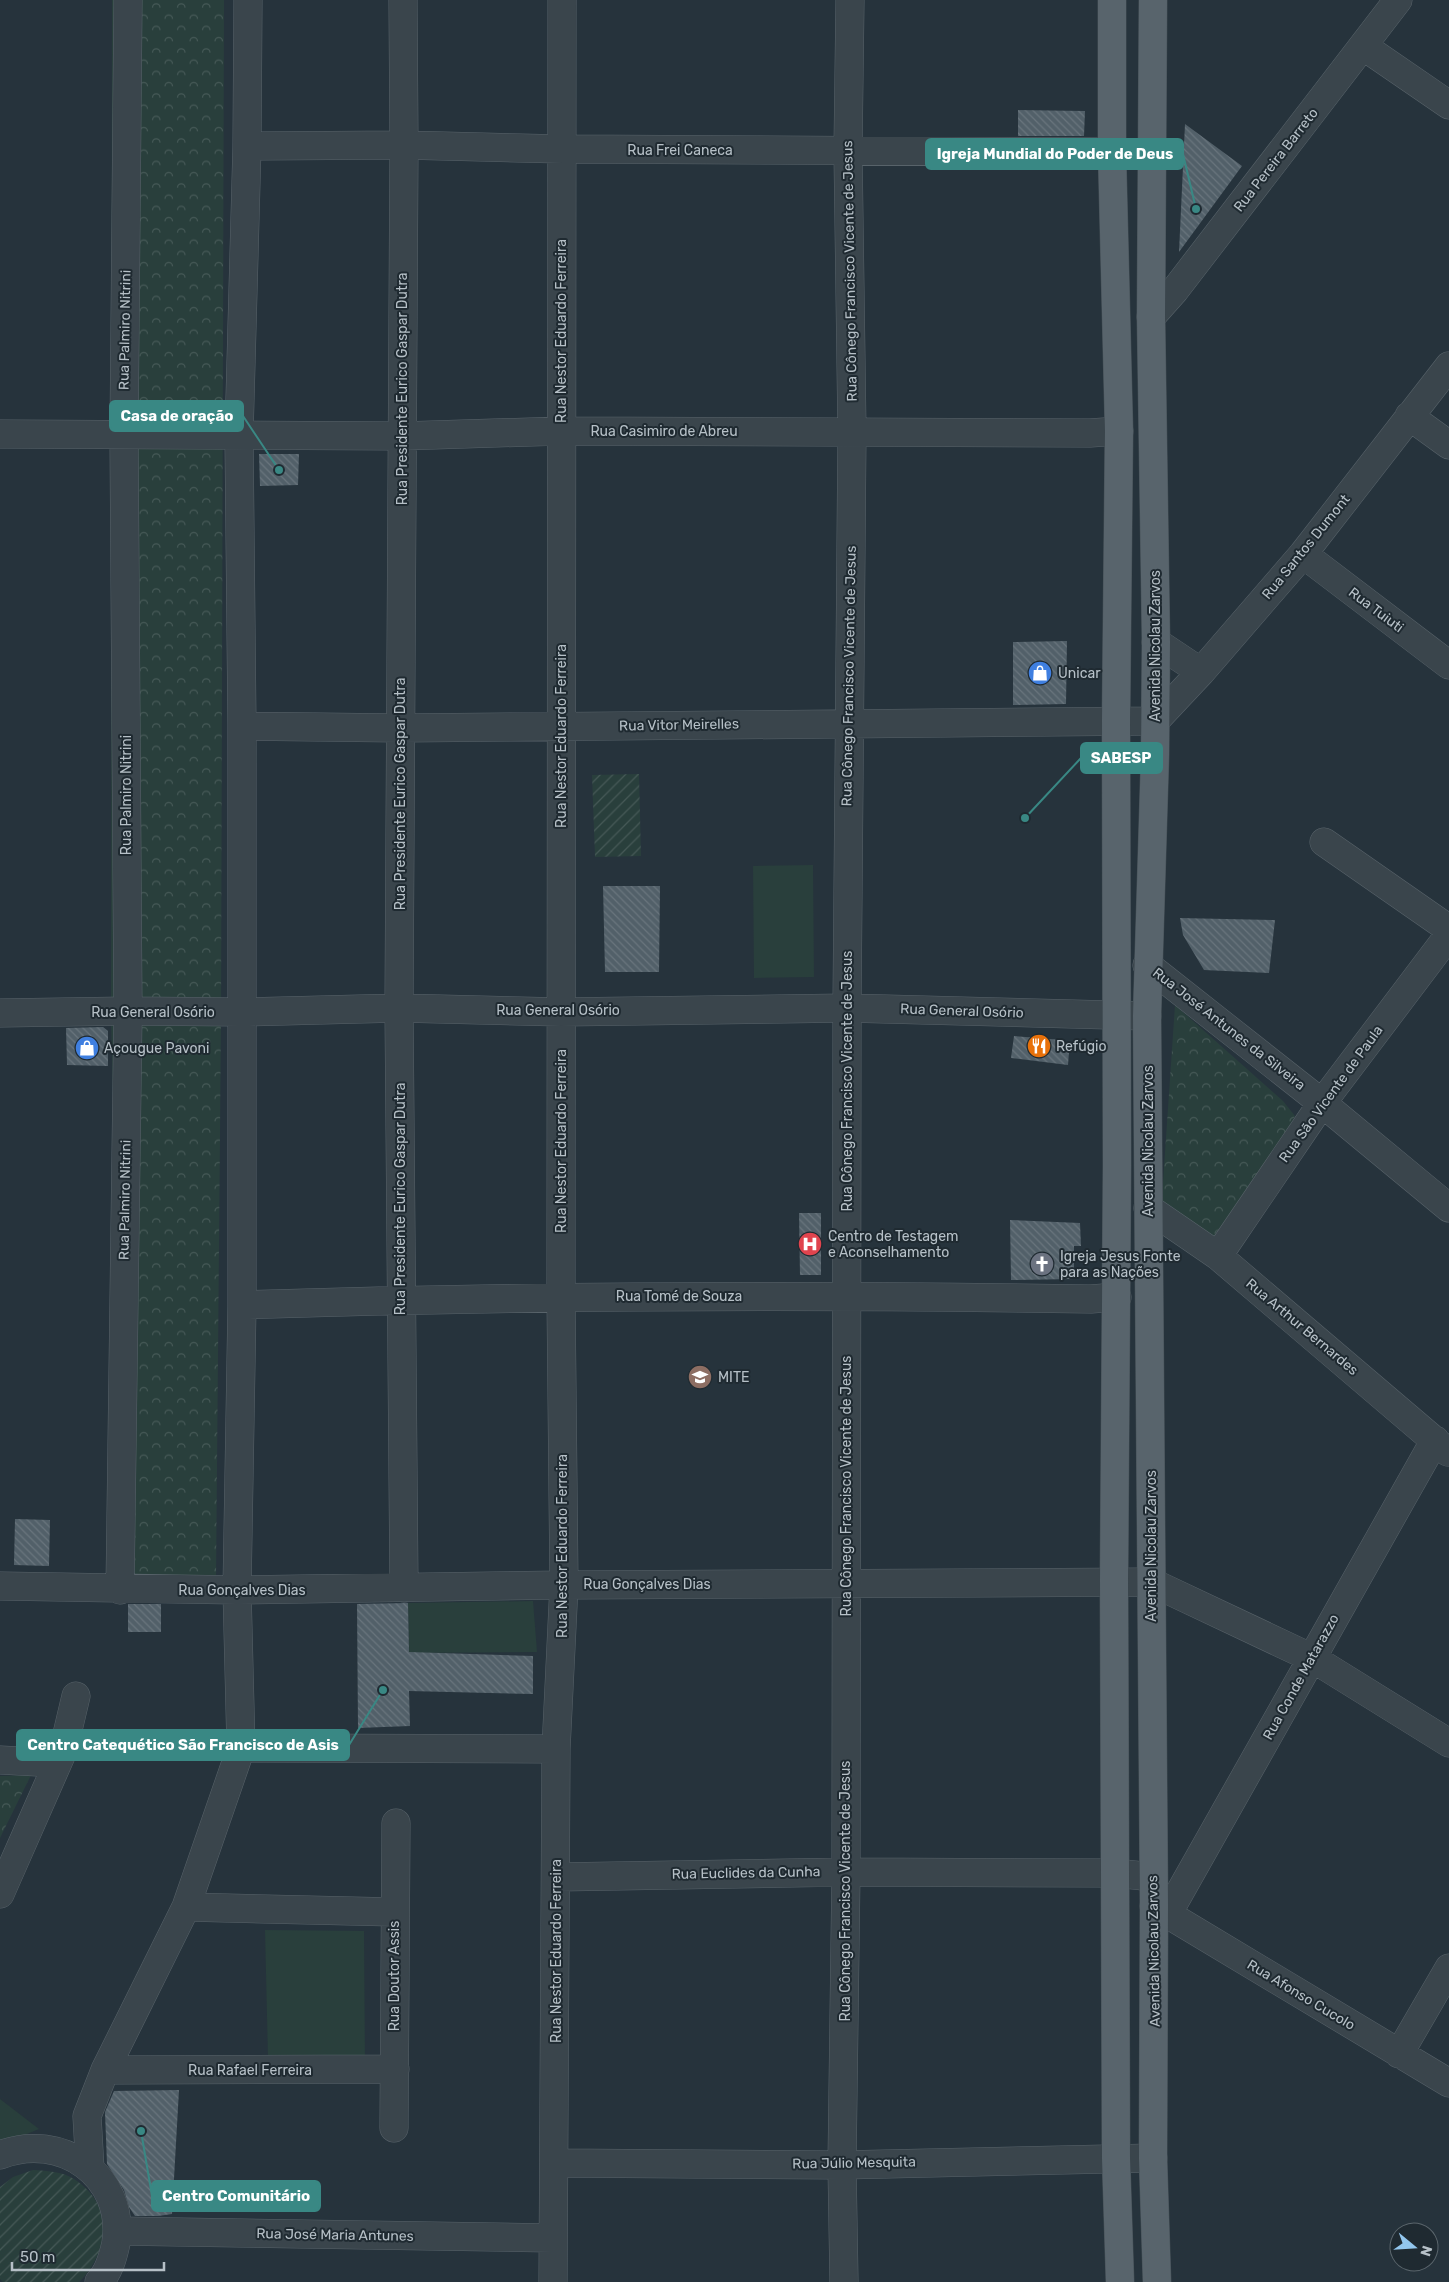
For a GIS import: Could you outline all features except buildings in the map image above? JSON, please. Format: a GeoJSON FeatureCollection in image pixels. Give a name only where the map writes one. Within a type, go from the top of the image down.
{"type":"FeatureCollection","features":[{"type":"Feature","properties":{"kind":"main road"},"geometry":{"type":"LineString","coordinates":[[1112,0],[1112,152],[1118,431],[1114,1582],[1116,2158],[1120,2282]]}},
{"type":"Feature","properties":{"kind":"main road","name":"Avenida Nicolau Zarvos"},"geometry":{"type":"LineString","coordinates":[[1153,0],[1151,318],[1156,642],[1147,1016],[1153,1877],[1160,1910],[1153,2158],[1157,2282]]}},
{"type":"Feature","properties":{"kind":"main road"},"geometry":{"type":"LineString","coordinates":[[1116,1297],[1149,1294]]}},
{"type":"Feature","properties":{"kind":"street","name":"Rua Palmiro Nitrini"},"geometry":{"type":"LineString","coordinates":[[120,1590],[128,1010],[124,435],[128,0]]}},
{"type":"Feature","properties":{"kind":"street"},"geometry":{"type":"LineString","coordinates":[[90,2169],[87,2116],[105,2070],[186,1907],[241,1748],[237,1590],[242,1305],[242,726],[239,435],[247,146],[248,0]]}},
{"type":"Feature","properties":{"kind":"street","name":"Rua Presidente Eurico Gaspar Dutra"},"geometry":{"type":"LineString","coordinates":[[403,0],[404,145],[399,1008],[404,1588]]}},
{"type":"Feature","properties":{"kind":"street","name":"Rua Nestor Eduardo Ferreira"},"geometry":{"type":"LineString","coordinates":[[553,2282],[556,1749],[564,1585],[561,1296],[562,0]]}},
{"type":"Feature","properties":{"kind":"street","name":"Rua Cônego Francisco Vicente de Jesus"},"geometry":{"type":"LineString","coordinates":[[844,2282],[842,2165],[846,1872],[847,1008],[852,432],[848,150],[850,0]]}},
{"type":"Feature","properties":{"kind":"street","name":"Rua Pereira Barreto"},"geometry":{"type":"LineString","coordinates":[[1151,318],[1175,290],[1398,0]]}},
{"type":"Feature","properties":{"kind":"street"},"geometry":{"type":"LineString","coordinates":[[1364,46],[1449,106]]}},
{"type":"Feature","properties":{"kind":"street","name":"Rua Frei Caneca"},"geometry":{"type":"LineString","coordinates":[[247,146],[404,145],[562,149],[1112,152]]}},
{"type":"Feature","properties":{"kind":"street","name":"Rua Santos Dumont"},"geometry":{"type":"LineString","coordinates":[[1155,721],[1201,672],[1303,554],[1449,366]]}},
{"type":"Feature","properties":{"kind":"street"},"geometry":{"type":"LineString","coordinates":[[1410,416],[1449,445]]}},
{"type":"Feature","properties":{"kind":"street","name":"Rua Casimiro de Abreu"},"geometry":{"type":"LineString","coordinates":[[0,434],[402,436],[561,431],[1090,433],[1118,431]]}},
{"type":"Feature","properties":{"kind":"street","name":"Rua Tuiuti"},"geometry":{"type":"LineString","coordinates":[[1303,554],[1449,665]]}},
{"type":"Feature","properties":{"kind":"street"},"geometry":{"type":"LineString","coordinates":[[1156,642],[1201,672]]}},
{"type":"Feature","properties":{"kind":"street","name":"Rua Vitor Meirelles"},"geometry":{"type":"LineString","coordinates":[[242,726],[400,728],[1155,721]]}},
{"type":"Feature","properties":{"kind":"street"},"geometry":{"type":"LineString","coordinates":[[1324,842],[1449,929]]}},
{"type":"Feature","properties":{"kind":"street","name":"Rua São Vicente de Paula"},"geometry":{"type":"LineString","coordinates":[[1218,1256],[1322,1103],[1449,935]]}},
{"type":"Feature","properties":{"kind":"street","name":"Rua José Antunes da Silveira"},"geometry":{"type":"LineString","coordinates":[[1147,965],[1322,1103],[1449,1208]]}},
{"type":"Feature","properties":{"kind":"street","name":"Rua General Osório"},"geometry":{"type":"LineString","coordinates":[[0,1014],[128,1010],[241,1012],[399,1008],[561,1012],[847,1008],[1147,1016]]}},
{"type":"Feature","properties":{"kind":"street","name":"Rua Arthur Bernardes"},"geometry":{"type":"LineString","coordinates":[[1148,1208],[1218,1256],[1442,1446]]}},
{"type":"Feature","properties":{"kind":"street","name":"Rua Tomé de Souza"},"geometry":{"type":"LineString","coordinates":[[242,1305],[401,1299],[561,1296],[847,1295],[1091,1299],[1116,1297]]}},
{"type":"Feature","properties":{"kind":"street","name":"Rua Conde Matarazzo"},"geometry":{"type":"LineString","coordinates":[[1160,1910],[1442,1446]]}},
{"type":"Feature","properties":{"kind":"street"},"geometry":{"type":"LineString","coordinates":[[1151,1582],[1312,1658],[1449,1743]]}},
{"type":"Feature","properties":{"kind":"street","name":"Rua Gonçalves Dias"},"geometry":{"type":"LineString","coordinates":[[0,1586],[120,1590],[237,1590],[564,1585],[1151,1582]]}},
{"type":"Feature","properties":{"kind":"street"},"geometry":{"type":"LineString","coordinates":[[0,1894],[63,1751],[76,1696]]}},
{"type":"Feature","properties":{"kind":"street"},"geometry":{"type":"LineString","coordinates":[[241,1748],[556,1749]]}},
{"type":"Feature","properties":{"kind":"street"},"geometry":{"type":"LineString","coordinates":[[0,1760],[57,1763]]}},
{"type":"Feature","properties":{"kind":"street","name":"Rua Doutor Assis"},"geometry":{"type":"LineString","coordinates":[[394,2128],[396,1823]]}},
{"type":"Feature","properties":{"kind":"street","name":"Rua Euclides da Cunha"},"geometry":{"type":"LineString","coordinates":[[556,1877],[846,1872],[1115,1873],[1153,1877]]}},
{"type":"Feature","properties":{"kind":"street"},"geometry":{"type":"LineString","coordinates":[[186,1907],[394,1912]]}},
{"type":"Feature","properties":{"kind":"street","name":"Rua Afonso Cucolo"},"geometry":{"type":"LineString","coordinates":[[1160,1910],[1449,2083]]}},
{"type":"Feature","properties":{"kind":"street"},"geometry":{"type":"LineString","coordinates":[[1399,2054],[1449,1968]]}},
{"type":"Feature","properties":{"kind":"street","name":"Rua Rafael Ferreira"},"geometry":{"type":"LineString","coordinates":[[105,2070],[395,2069]]}},
{"type":"Feature","properties":{"kind":"street"},"geometry":{"type":"LineString","coordinates":[[48,2148],[87,2116]]}},
{"type":"Feature","properties":{"kind":"street"},"geometry":{"type":"LineString","coordinates":[[0,2155],[24,2148],[48,2148],[71,2156],[90,2169],[105,2187],[114,2208],[117,2231],[114,2257],[99,2282]]}},
{"type":"Feature","properties":{"kind":"street","name":"Rua Júlio Mesquita"},"geometry":{"type":"LineString","coordinates":[[555,2163],[842,2165],[1153,2158]]}},
{"type":"Feature","properties":{"kind":"street","name":"Rua José Maria Antunes"},"geometry":{"type":"LineString","coordinates":[[117,2231],[552,2238]]}},
{"type":"Feature","properties":{"kind":"green space"},"geometry":{"type":"Polygon","coordinates":[[[112,0],[224,0],[221,1021],[216,1579],[126,1580],[111,1020],[112,0]]]}},
{"type":"Feature","properties":{"kind":"green space"},"geometry":{"type":"Polygon","coordinates":[[[639,774],[641,856],[595,857],[592,775],[639,774]]]}},
{"type":"Feature","properties":{"kind":"green space"},"geometry":{"type":"Polygon","coordinates":[[[813,865],[814,977],[754,978],[753,866],[813,865]]]}},
{"type":"Feature","properties":{"kind":"green space"},"geometry":{"type":"Polygon","coordinates":[[[1175,1005],[1283,1101],[1295,1116],[1276,1150],[1214,1236],[1205,1240],[1161,1212],[1175,1005]]]}},
{"type":"Feature","properties":{"kind":"green space"},"geometry":{"type":"Polygon","coordinates":[[[533,1601],[537,1652],[409,1653],[408,1603],[533,1601]]]}},
{"type":"Feature","properties":{"kind":"green space"},"geometry":{"type":"Polygon","coordinates":[[[31,1775],[0,1838],[0,1776],[31,1775]]]}},
{"type":"Feature","properties":{"kind":"green space"},"geometry":{"type":"Polygon","coordinates":[[[265,1930],[364,1931],[365,2064],[268,2059],[265,1930]]]}},
{"type":"Feature","properties":{"kind":"green space"},"geometry":{"type":"Polygon","coordinates":[[[0,2099],[39,2129],[0,2145],[0,2099]]]}},
{"type":"Feature","properties":{"kind":"green space"},"geometry":{"type":"Polygon","coordinates":[[[33,2170],[69,2176],[87,2189],[96,2201],[101,2214],[102,2242],[89,2270],[79,2282],[3,2282],[0,2279],[0,2187],[13,2177],[33,2170]]]}},
{"type":"Feature","properties":{"kind":"place","name":"Igreja Mundial do Poder de Deus"},"geometry":{"type":"Point","coordinates":[1196,209]}},
{"type":"Feature","properties":{"kind":"place","name":"Casa de oração"},"geometry":{"type":"Point","coordinates":[279,470]}},
{"type":"Feature","properties":{"kind":"place","name":"Unicar"},"geometry":{"type":"Point","coordinates":[1040,673]}},
{"type":"Feature","properties":{"kind":"place","name":"SABESP"},"geometry":{"type":"Point","coordinates":[1025,818]}},
{"type":"Feature","properties":{"kind":"place","name":"Refúgio"},"geometry":{"type":"Point","coordinates":[1039,1046]}},
{"type":"Feature","properties":{"kind":"place","name":"Açougue Pavoni"},"geometry":{"type":"Point","coordinates":[87,1048]}},
{"type":"Feature","properties":{"kind":"place","name":"Centro de Testagem e Aconselhamento"},"geometry":{"type":"Point","coordinates":[810,1244]}},
{"type":"Feature","properties":{"kind":"place","name":"Igreja Jesus Fonte para as Nações"},"geometry":{"type":"Point","coordinates":[1042,1264]}},
{"type":"Feature","properties":{"kind":"place","name":"MITE"},"geometry":{"type":"Point","coordinates":[700,1377]}},
{"type":"Feature","properties":{"kind":"place","name":"Centro Catequético São Francisco de Asis"},"geometry":{"type":"Point","coordinates":[383,1690]}},
{"type":"Feature","properties":{"kind":"place","name":"Centro Comunitário"},"geometry":{"type":"Point","coordinates":[141,2131]}}]}
